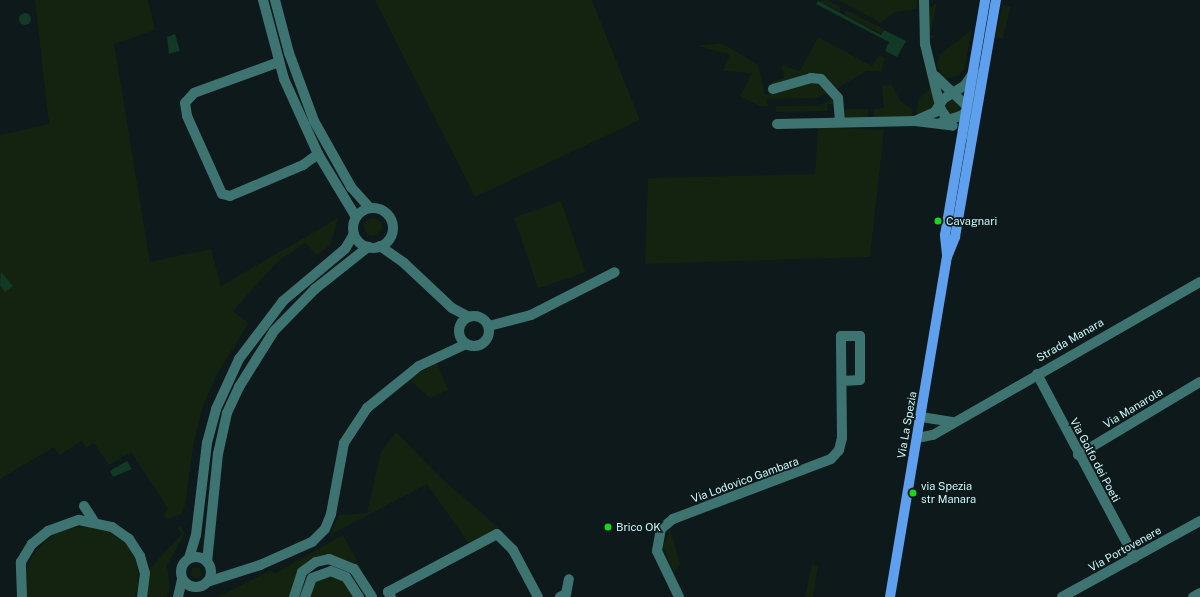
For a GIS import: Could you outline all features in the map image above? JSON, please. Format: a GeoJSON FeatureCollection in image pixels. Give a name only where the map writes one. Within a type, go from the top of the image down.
{"type":"FeatureCollection","features":[{"type":"Feature","properties":{"kind":"main road","name":"Via La Spezia"},"geometry":{"type":"LineString","coordinates":[[968,109],[985,0]]}},
{"type":"Feature","properties":{"kind":"main road","name":"Via La Spezia"},"geometry":{"type":"LineString","coordinates":[[890,597],[948,257],[955,236],[966,145],[984,70],[996,0]]}},
{"type":"Feature","properties":{"kind":"street"},"geometry":{"type":"LineString","coordinates":[[178,597],[182,580],[180,570],[189,558],[196,535],[206,443],[216,409],[239,359],[283,301],[345,249],[354,234],[356,217],[318,154],[279,62],[263,0]]}},
{"type":"Feature","properties":{"kind":"street"},"geometry":{"type":"LineString","coordinates":[[207,562],[218,454],[228,413],[239,387],[274,331],[315,289],[368,247],[380,246],[390,237],[393,225],[387,214],[370,208],[351,187],[314,121],[289,53],[275,0]]}},
{"type":"Feature","properties":{"kind":"street"},"geometry":{"type":"LineString","coordinates":[[924,0],[925,40],[946,102],[966,145]]}},
{"type":"Feature","properties":{"kind":"street"},"geometry":{"type":"LineString","coordinates":[[279,62],[194,93],[185,103],[187,116],[222,194],[230,196],[304,166],[318,154]]}},
{"type":"Feature","properties":{"kind":"street","name":"Via La Spezia"},"geometry":{"type":"LineString","coordinates":[[966,145],[968,109],[977,78],[984,70]]}},
{"type":"Feature","properties":{"kind":"street","name":"Via La Spezia"},"geometry":{"type":"LineString","coordinates":[[913,121],[931,114],[946,102],[967,83],[973,72]]}},
{"type":"Feature","properties":{"kind":"street"},"geometry":{"type":"LineString","coordinates":[[773,89],[811,78],[820,79],[838,98],[840,122]]}},
{"type":"Feature","properties":{"kind":"street"},"geometry":{"type":"LineString","coordinates":[[777,124],[913,121],[946,102],[968,109]]}},
{"type":"Feature","properties":{"kind":"street","name":"Via La Spezia"},"geometry":{"type":"LineString","coordinates":[[946,102],[968,109]]}},
{"type":"Feature","properties":{"kind":"street"},"geometry":{"type":"LineString","coordinates":[[356,217],[370,208]]}},
{"type":"Feature","properties":{"kind":"street"},"geometry":{"type":"LineString","coordinates":[[354,234],[368,247]]}},
{"type":"Feature","properties":{"kind":"street"},"geometry":{"type":"LineString","coordinates":[[390,237],[404,263]]}},
{"type":"Feature","properties":{"kind":"street"},"geometry":{"type":"LineString","coordinates":[[182,580],[190,587],[204,585],[260,565],[312,542],[325,529],[344,443],[367,408],[418,366],[466,344],[483,344],[489,336],[489,326],[479,317],[469,317],[453,309],[404,263],[380,246]]}},
{"type":"Feature","properties":{"kind":"street"},"geometry":{"type":"LineString","coordinates":[[489,326],[530,315],[615,272]]}},
{"type":"Feature","properties":{"kind":"street","name":"Strada Manara"},"geometry":{"type":"LineString","coordinates":[[917,438],[933,435],[1037,374],[1200,282]]}},
{"type":"Feature","properties":{"kind":"street"},"geometry":{"type":"LineString","coordinates":[[453,309],[460,325],[459,334],[466,344]]}},
{"type":"Feature","properties":{"kind":"street"},"geometry":{"type":"LineString","coordinates":[[460,325],[469,317]]}},
{"type":"Feature","properties":{"kind":"street","name":"Via Lodovico Gambara"},"geometry":{"type":"LineString","coordinates":[[678,597],[657,552],[661,529],[673,519],[831,459],[842,442],[841,336],[860,336],[860,380],[842,381]]}},
{"type":"Feature","properties":{"kind":"street","name":"Via Golfo dei Poeti"},"geometry":{"type":"LineString","coordinates":[[1037,374],[1078,455],[1135,558]]}},
{"type":"Feature","properties":{"kind":"street","name":"Via Manarola"},"geometry":{"type":"LineString","coordinates":[[1078,455],[1200,382]]}},
{"type":"Feature","properties":{"kind":"street"},"geometry":{"type":"LineString","coordinates":[[921,417],[954,422]]}},
{"type":"Feature","properties":{"kind":"street"},"geometry":{"type":"LineString","coordinates":[[84,506],[93,520],[129,539],[140,556],[145,573],[142,597]]}},
{"type":"Feature","properties":{"kind":"street"},"geometry":{"type":"LineString","coordinates":[[19,596],[21,562],[32,544],[66,522],[93,520]]}},
{"type":"Feature","properties":{"kind":"street","name":"Via Portovenere"},"geometry":{"type":"LineString","coordinates":[[1062,597],[1200,521]]}},
{"type":"Feature","properties":{"kind":"street"},"geometry":{"type":"LineString","coordinates":[[391,597],[388,592],[497,534],[513,550],[538,597]]}},
{"type":"Feature","properties":{"kind":"street"},"geometry":{"type":"LineString","coordinates":[[189,558],[199,557],[207,562],[211,570],[204,585],[195,597]]}},
{"type":"Feature","properties":{"kind":"street"},"geometry":{"type":"LineString","coordinates":[[294,597],[302,572],[316,562],[329,559],[354,569],[372,597]]}},
{"type":"Feature","properties":{"kind":"street"},"geometry":{"type":"LineString","coordinates":[[300,597],[307,575],[320,566],[332,565],[351,573],[366,597]]}},
{"type":"Feature","properties":{"kind":"street"},"geometry":{"type":"LineString","coordinates":[[305,597],[312,578],[331,570],[346,577],[359,597]]}},
{"type":"Feature","properties":{"kind":"street"},"geometry":{"type":"LineString","coordinates":[[560,597],[566,594],[570,579]]}},
{"type":"Feature","properties":{"kind":"street"},"geometry":{"type":"LineString","coordinates":[[1193,597],[1200,593]]}},
{"type":"Feature","properties":{"kind":"shaded area"},"geometry":{"type":"Polygon","coordinates":[[[35,0],[148,0],[155,30],[114,44],[150,262],[211,249],[221,286],[338,218],[331,244],[317,255],[305,243],[277,262],[233,311],[249,323],[218,372],[203,406],[194,441],[185,505],[181,514],[167,519],[163,516],[168,509],[131,452],[109,465],[94,443],[86,448],[82,441],[59,455],[54,447],[0,479],[0,135],[49,124],[35,0]]]}},
{"type":"Feature","properties":{"kind":"shaded area"},"geometry":{"type":"Polygon","coordinates":[[[375,0],[592,0],[640,120],[475,197],[375,0]]]}},
{"type":"Feature","properties":{"kind":"shaded area"},"geometry":{"type":"Polygon","coordinates":[[[828,0],[841,7],[840,12],[818,1],[828,0]]]}},
{"type":"Feature","properties":{"kind":"shaded area"},"geometry":{"type":"Polygon","coordinates":[[[838,0],[918,0],[916,9],[895,12],[881,23],[838,0]]]}},
{"type":"Feature","properties":{"kind":"shaded area"},"geometry":{"type":"Polygon","coordinates":[[[818,1],[881,35],[884,30],[906,41],[897,57],[885,51],[889,42],[816,4],[818,1]]]}},
{"type":"Feature","properties":{"kind":"shaded area"},"geometry":{"type":"Polygon","coordinates":[[[937,2],[930,35],[936,37],[929,38],[929,9],[937,2]]]}},
{"type":"Feature","properties":{"kind":"shaded area"},"geometry":{"type":"Polygon","coordinates":[[[1003,5],[1011,7],[1003,39],[995,37],[1003,5]]]}},
{"type":"Feature","properties":{"kind":"shaded area"},"geometry":{"type":"Polygon","coordinates":[[[846,10],[883,29],[881,34],[844,14],[846,10]]]}},
{"type":"Feature","properties":{"kind":"shaded area"},"geometry":{"type":"Polygon","coordinates":[[[25,13],[29,15],[31,19],[29,23],[25,25],[21,23],[19,19],[21,15],[25,13]]]}},
{"type":"Feature","properties":{"kind":"shaded area"},"geometry":{"type":"Polygon","coordinates":[[[972,30],[964,70],[958,76],[942,80],[937,64],[940,54],[972,30]]]}},
{"type":"Feature","properties":{"kind":"shaded area"},"geometry":{"type":"Polygon","coordinates":[[[175,34],[180,51],[169,54],[167,37],[175,34]]]}},
{"type":"Feature","properties":{"kind":"shaded area"},"geometry":{"type":"Polygon","coordinates":[[[818,37],[872,66],[879,55],[885,58],[881,72],[866,71],[837,89],[814,73],[771,86],[770,83],[784,78],[782,65],[800,71],[818,37]]]}},
{"type":"Feature","properties":{"kind":"shaded area"},"geometry":{"type":"Polygon","coordinates":[[[722,43],[758,65],[765,95],[812,81],[831,92],[815,98],[767,99],[768,106],[760,106],[740,96],[752,73],[723,71],[730,54],[697,46],[722,43]]]}},
{"type":"Feature","properties":{"kind":"shaded area"},"geometry":{"type":"Polygon","coordinates":[[[891,84],[900,100],[912,109],[912,116],[874,117],[874,109],[884,108],[882,86],[891,84]]]}},
{"type":"Feature","properties":{"kind":"shaded area"},"geometry":{"type":"Polygon","coordinates":[[[933,87],[933,107],[916,116],[919,98],[933,87]]]}},
{"type":"Feature","properties":{"kind":"shaded area"},"geometry":{"type":"Polygon","coordinates":[[[834,97],[834,104],[827,104],[827,111],[776,112],[776,106],[819,106],[834,97]]]}},
{"type":"Feature","properties":{"kind":"shaded area"},"geometry":{"type":"Polygon","coordinates":[[[954,99],[961,104],[962,107],[957,114],[954,115],[947,110],[946,107],[951,100],[954,99]]]}},
{"type":"Feature","properties":{"kind":"shaded area"},"geometry":{"type":"Polygon","coordinates":[[[845,109],[868,109],[868,117],[845,117],[845,109]]]}},
{"type":"Feature","properties":{"kind":"shaded area"},"geometry":{"type":"Polygon","coordinates":[[[818,127],[884,130],[870,257],[645,264],[648,178],[815,174],[818,127]]]}},
{"type":"Feature","properties":{"kind":"shaded area"},"geometry":{"type":"Polygon","coordinates":[[[561,201],[585,272],[538,288],[514,217],[561,201]]]}},
{"type":"Feature","properties":{"kind":"shaded area"},"geometry":{"type":"Polygon","coordinates":[[[373,218],[379,221],[382,227],[379,233],[373,236],[367,233],[364,227],[367,221],[373,218]]]}},
{"type":"Feature","properties":{"kind":"shaded area"},"geometry":{"type":"Polygon","coordinates":[[[1,272],[13,286],[5,292],[0,285],[1,272]]]}},
{"type":"Feature","properties":{"kind":"shaded area"},"geometry":{"type":"Polygon","coordinates":[[[437,363],[448,390],[430,398],[409,379],[437,363]]]}},
{"type":"Feature","properties":{"kind":"shaded area"},"geometry":{"type":"Polygon","coordinates":[[[396,432],[440,477],[499,528],[469,544],[427,484],[330,535],[339,515],[367,513],[381,452],[396,432]]]}},
{"type":"Feature","properties":{"kind":"shaded area"},"geometry":{"type":"Polygon","coordinates":[[[127,461],[132,469],[113,477],[110,471],[127,461]]]}},
{"type":"Feature","properties":{"kind":"shaded area"},"geometry":{"type":"Polygon","coordinates":[[[88,526],[109,532],[126,543],[137,562],[139,588],[135,597],[27,597],[25,574],[32,556],[49,538],[64,529],[88,526]]]}},
{"type":"Feature","properties":{"kind":"shaded area"},"geometry":{"type":"Polygon","coordinates":[[[180,526],[185,533],[167,565],[170,588],[167,597],[147,597],[149,569],[182,534],[177,528],[180,526]]]}},
{"type":"Feature","properties":{"kind":"shaded area"},"geometry":{"type":"Polygon","coordinates":[[[670,529],[680,564],[674,574],[663,546],[670,529]]]}},
{"type":"Feature","properties":{"kind":"shaded area"},"geometry":{"type":"Polygon","coordinates":[[[343,535],[366,578],[350,562],[336,557],[297,574],[291,597],[218,597],[271,570],[274,574],[343,535]]]}},
{"type":"Feature","properties":{"kind":"shaded area"},"geometry":{"type":"Polygon","coordinates":[[[812,564],[818,566],[813,597],[805,597],[812,564]]]}},
{"type":"Feature","properties":{"kind":"shaded area"},"geometry":{"type":"Polygon","coordinates":[[[196,566],[200,568],[202,572],[200,576],[196,578],[192,576],[190,572],[192,568],[196,566]]]}},
{"type":"Feature","properties":{"kind":"shaded area"},"geometry":{"type":"Polygon","coordinates":[[[319,576],[340,576],[355,597],[309,597],[319,576]]]}},
{"type":"Feature","properties":{"kind":"place","name":"Cavagnari"},"geometry":{"type":"Point","coordinates":[938,221]}},
{"type":"Feature","properties":{"kind":"place","name":"via Spezia str Manara"},"geometry":{"type":"Point","coordinates":[913,493]}},
{"type":"Feature","properties":{"kind":"place","name":"Brico OK"},"geometry":{"type":"Point","coordinates":[608,527]}}]}
